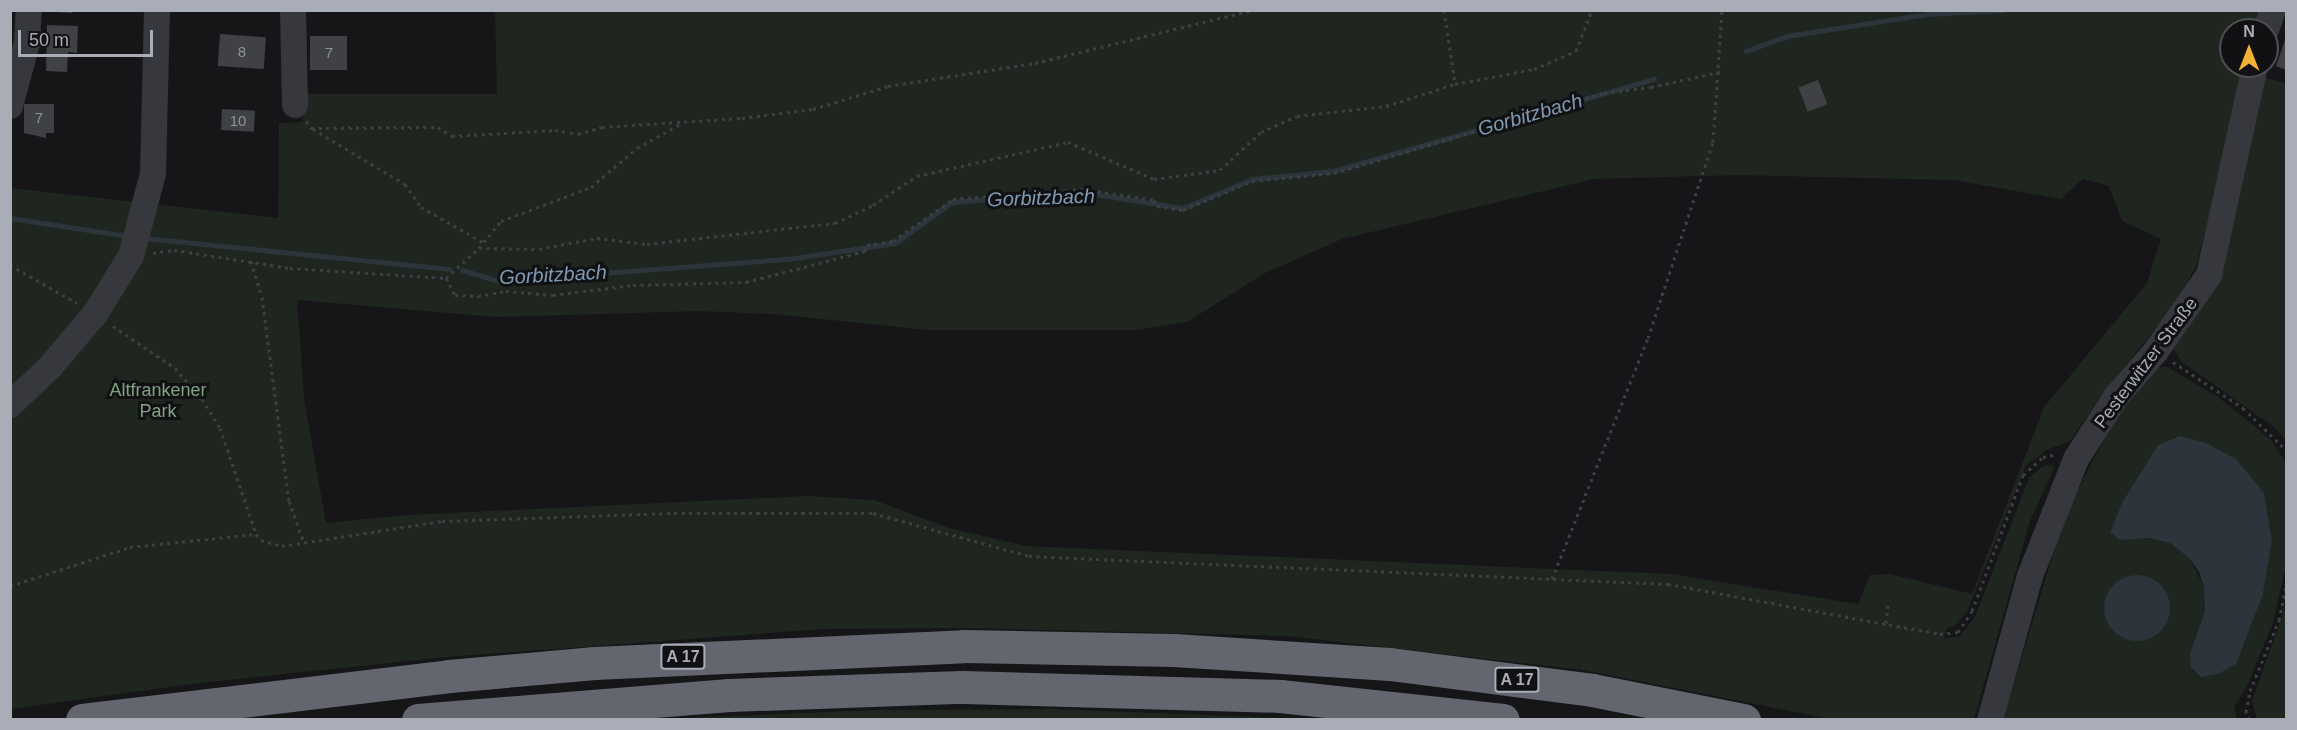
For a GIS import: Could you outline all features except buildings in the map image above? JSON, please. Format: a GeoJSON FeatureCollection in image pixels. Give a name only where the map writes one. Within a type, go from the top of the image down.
{"type":"FeatureCollection","features":[{"type":"Feature","properties":{"kind":"highway","name":"A 17"},"geometry":{"type":"LineString","coordinates":[[82,720],[205,703],[583,664],[732,654],[964,646],[1185,650],[1390,664],[1592,690],[1744,720]]}},
{"type":"Feature","properties":{"kind":"highway","name":"A 17"},"geometry":{"type":"LineString","coordinates":[[418,720],[729,695],[962,687],[1280,696],[1503,720]]}},
{"type":"Feature","properties":{"kind":"street"},"geometry":{"type":"LineString","coordinates":[[10,106],[19,41],[29,10]]}},
{"type":"Feature","properties":{"kind":"street"},"geometry":{"type":"LineString","coordinates":[[10,405],[50,368],[95,314],[131,256],[153,174],[157,10]]}},
{"type":"Feature","properties":{"kind":"street"},"geometry":{"type":"LineString","coordinates":[[293,10],[295,105]]}},
{"type":"Feature","properties":{"kind":"street","name":"Pesterwitzer Straße"},"geometry":{"type":"LineString","coordinates":[[1990,720],[2030,576],[2076,459],[2116,397],[2156,351],[2209,274],[2252,78]]}},
{"type":"Feature","properties":{"kind":"path"},"geometry":{"type":"LineString","coordinates":[[311,128],[438,128],[452,136],[555,130],[578,134],[602,127],[684,122],[813,109],[888,86],[1035,63],[1253,10]]}},
{"type":"Feature","properties":{"kind":"path"},"geometry":{"type":"LineString","coordinates":[[1444,10],[1455,84]]}},
{"type":"Feature","properties":{"kind":"path"},"geometry":{"type":"LineString","coordinates":[[479,248],[539,249],[597,238],[647,244],[835,222],[873,205],[917,176],[1068,142],[1155,179],[1221,170],[1261,132],[1297,116],[1386,106],[1455,84],[1534,69],[1576,51],[1592,10]]}},
{"type":"Feature","properties":{"kind":"path"},"geometry":{"type":"LineString","coordinates":[[1552,579],[1648,338],[1713,142],[1720,72],[1722,10]]}},
{"type":"Feature","properties":{"kind":"path"},"geometry":{"type":"LineString","coordinates":[[446,278],[455,295],[506,291],[553,295],[633,285],[746,282],[865,251],[867,245],[893,241],[953,199],[1083,189],[1154,200],[1157,206],[1183,210],[1252,181],[1334,173],[1604,93],[1720,72]]}},
{"type":"Feature","properties":{"kind":"path"},"geometry":{"type":"LineString","coordinates":[[295,105],[311,128],[405,184],[420,207],[484,243]]}},
{"type":"Feature","properties":{"kind":"path"},"geometry":{"type":"LineString","coordinates":[[131,256],[174,250],[290,268],[446,278],[484,243],[501,221],[591,187],[637,148],[684,122]]}},
{"type":"Feature","properties":{"kind":"path"},"geometry":{"type":"LineString","coordinates":[[251,261],[262,297],[289,501],[304,543]]}},
{"type":"Feature","properties":{"kind":"path"},"geometry":{"type":"LineString","coordinates":[[10,265],[95,314],[175,368],[202,399],[220,428],[256,534],[261,540],[282,546],[442,521],[674,513],[873,513],[1029,556],[1668,584],[1940,634],[1958,632],[1972,611],[2023,475],[2043,457],[2059,455],[2076,459]]}},
{"type":"Feature","properties":{"kind":"path"},"geometry":{"type":"LineString","coordinates":[[2156,351],[2243,408],[2286,450]]}},
{"type":"Feature","properties":{"kind":"path"},"geometry":{"type":"LineString","coordinates":[[10,586],[130,547],[256,534]]}},
{"type":"Feature","properties":{"kind":"path"},"geometry":{"type":"LineString","coordinates":[[2249,720],[2246,712],[2250,691],[2278,620],[2286,588]]}},
{"type":"Feature","properties":{"kind":"path"},"geometry":{"type":"LineString","coordinates":[[1886,623],[1888,604]]}},
{"type":"Feature","properties":{"kind":"green space","name":"Altfrankener Park"},"geometry":{"type":"Polygon","coordinates":[[[495,11],[2263,11],[2260,18],[2219,18],[2219,78],[2242,78],[2197,264],[2179,299],[2104,392],[2069,442],[2048,449],[2026,465],[1967,612],[1955,625],[1946,629],[1944,639],[1960,636],[1975,617],[2029,478],[2043,466],[2051,465],[2054,468],[2030,521],[1974,719],[1830,719],[1583,670],[1287,636],[971,628],[824,629],[446,657],[199,683],[11,709],[10,188],[278,218],[279,123],[303,122],[301,94],[497,94],[495,11]],[[1739,175],[1594,179],[1342,239],[1265,273],[1187,322],[1137,330],[928,330],[773,314],[699,311],[496,317],[297,300],[304,399],[326,523],[407,515],[808,496],[874,500],[949,528],[1025,546],[1671,574],[1858,604],[1870,575],[1890,574],[1972,594],[2044,407],[2147,283],[2161,239],[2122,221],[2109,186],[2083,179],[2061,199],[1954,180],[1739,175]]]}},
{"type":"Feature","properties":{"kind":"green space"},"geometry":{"type":"Polygon","coordinates":[[[2259,78],[2286,84],[2286,440],[2275,428],[2181,361],[2171,344],[2200,308],[2259,78]]]}},
{"type":"Feature","properties":{"kind":"green space"},"geometry":{"type":"Polygon","coordinates":[[[2153,367],[2167,367],[2218,397],[2270,439],[2286,463],[2286,565],[2273,623],[2248,684],[2234,707],[2237,719],[2003,720],[2065,514],[2125,400],[2153,367]],[[2178,436],[2158,445],[2123,501],[2110,532],[2170,543],[2190,559],[2204,587],[2205,611],[2190,653],[2263,594],[2272,541],[2264,493],[2178,436]]]}},
{"type":"Feature","properties":{"kind":"green space"},"geometry":{"type":"Polygon","coordinates":[[[2286,605],[2286,719],[2257,719],[2252,701],[2286,605]]]}},
{"type":"Feature","properties":{"kind":"green space"},"geometry":{"type":"Polygon","coordinates":[[[1054,709],[1308,719],[661,719],[876,710],[1054,709]]]}},
{"type":"Feature","properties":{"kind":"shaded area"},"geometry":{"type":"Polygon","coordinates":[[[2179,436],[2206,443],[2236,459],[2264,493],[2272,541],[2263,594],[2236,664],[2218,674],[2201,677],[2191,667],[2190,653],[2205,611],[2204,587],[2199,572],[2190,559],[2170,543],[2147,538],[2120,540],[2110,532],[2123,501],[2158,445],[2179,436]]]}},
{"type":"Feature","properties":{"kind":"shaded area"},"geometry":{"type":"Polygon","coordinates":[[[2143,575],[2161,584],[2168,595],[2170,608],[2168,621],[2161,632],[2150,639],[2131,641],[2113,632],[2106,621],[2104,602],[2113,584],[2124,577],[2143,575]]]}},
{"type":"Feature","properties":{"kind":"waterway","name":"Gorbitzbach"},"geometry":{"type":"LineString","coordinates":[[1746,51],[1787,36],[1927,14],[2003,10]]}},
{"type":"Feature","properties":{"kind":"waterway","name":"Gorbitzbach"},"geometry":{"type":"LineString","coordinates":[[462,270],[499,281],[788,259],[895,243],[952,202],[1082,192],[1183,208],[1252,179],[1333,171],[1654,79]]}},
{"type":"Feature","properties":{"kind":"waterway","name":"Gorbitzbach"},"geometry":{"type":"LineString","coordinates":[[10,218],[121,235]]}},
{"type":"Feature","properties":{"kind":"waterway","name":"Gorbitzbach"},"geometry":{"type":"LineString","coordinates":[[144,238],[449,269]]}}]}
